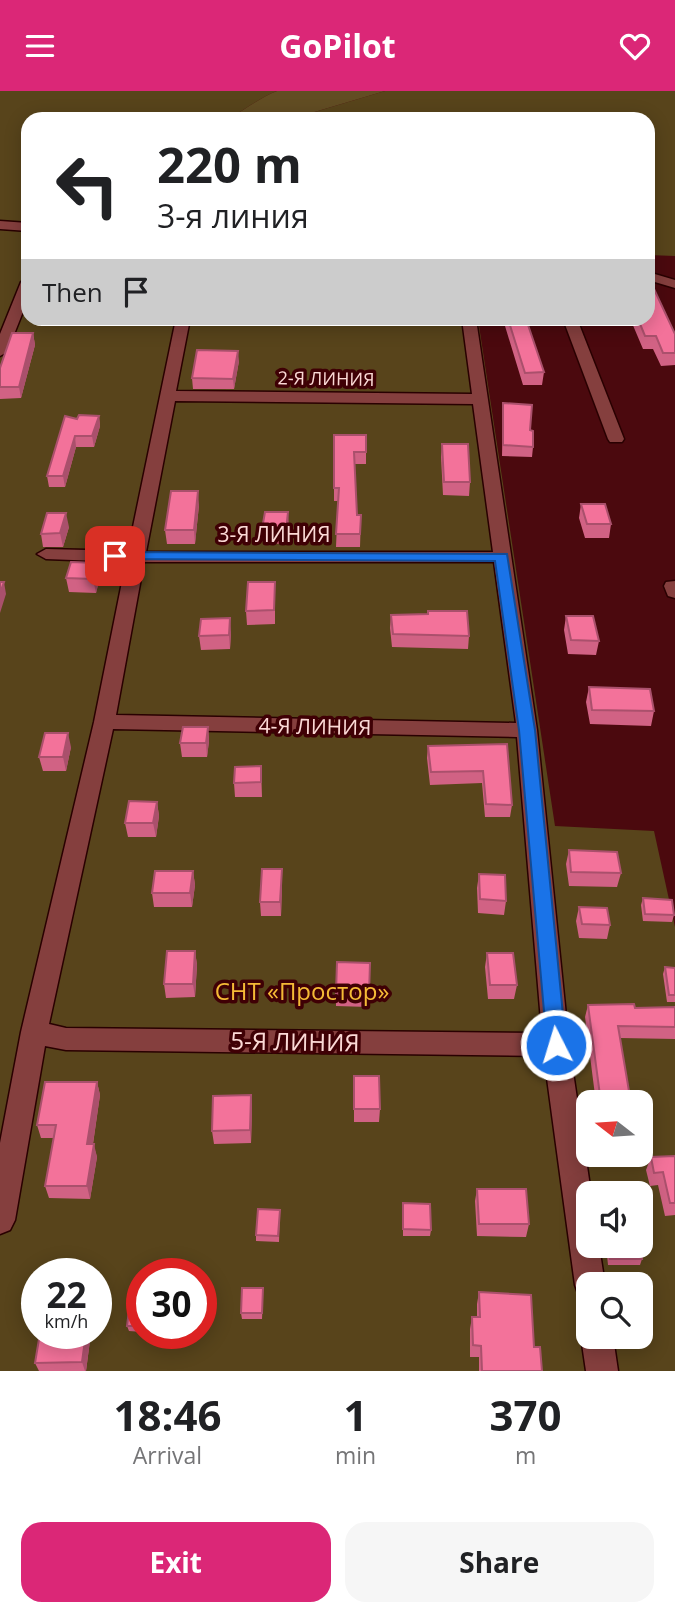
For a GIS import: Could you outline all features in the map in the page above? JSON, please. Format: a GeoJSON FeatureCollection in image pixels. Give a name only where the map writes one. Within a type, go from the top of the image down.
{"type":"FeatureCollection","features":[{"type":"Feature","properties":{"kind":"street"},"geometry":{"type":"LineString","coordinates":[[0,225],[21,226]]}},
{"type":"Feature","properties":{"kind":"street"},"geometry":{"type":"LineString","coordinates":[[655,278],[675,284]]}},
{"type":"Feature","properties":{"kind":"street"},"geometry":{"type":"LineString","coordinates":[[0,352],[21,291]]}},
{"type":"Feature","properties":{"kind":"street"},"geometry":{"type":"LineString","coordinates":[[0,1220],[34,1032],[104,722],[182,326]]}},
{"type":"Feature","properties":{"kind":"street"},"geometry":{"type":"LineString","coordinates":[[470,326],[527,730],[556,1045],[588,1272]]}},
{"type":"Feature","properties":{"kind":"street"},"geometry":{"type":"LineString","coordinates":[[573,326],[616,439]]}},
{"type":"Feature","properties":{"kind":"street","name":"2-Я ЛИНИЯ"},"geometry":{"type":"LineString","coordinates":[[169,396],[482,399]]}},
{"type":"Feature","properties":{"kind":"street","name":"3-Я ЛИНИЯ"},"geometry":{"type":"LineString","coordinates":[[46,554],[138,557],[502,557]]}},
{"type":"Feature","properties":{"kind":"street","name":"4-Я ЛИНИЯ"},"geometry":{"type":"LineString","coordinates":[[104,722],[527,730]]}},
{"type":"Feature","properties":{"kind":"street","name":"5-Я ЛИНИЯ"},"geometry":{"type":"LineString","coordinates":[[34,1032],[66,1039],[556,1045]]}},
{"type":"Feature","properties":{"kind":"street"},"geometry":{"type":"LineString","coordinates":[[599,1349],[602,1371]]}},
{"type":"Feature","properties":{"kind":"green space","name":"СНТ «Простор»"},"geometry":{"type":"Polygon","coordinates":[[[0,91],[277,91],[239,112],[21,112],[21,326],[479,326],[555,826],[654,831],[675,927],[675,1371],[0,1371],[0,91]]]}},
{"type":"Feature","properties":{"kind":"green space"},"geometry":{"type":"Polygon","coordinates":[[[385,91],[675,91],[675,256],[655,255],[655,112],[314,112],[385,91]]]}},
{"type":"Feature","properties":{"kind":"shaded area"},"geometry":{"type":"Polygon","coordinates":[[[277,91],[385,91],[314,112],[239,112],[277,91]]]}},
{"type":"Feature","properties":{"kind":"building"},"geometry":{"type":"Polygon","coordinates":[[[655,291],[675,334],[675,353],[663,353],[656,336],[645,336],[641,326],[655,326],[655,291]]]}},
{"type":"Feature","properties":{"kind":"building"},"geometry":{"type":"Polygon","coordinates":[[[510,326],[528,326],[544,372],[525,373],[510,326]]]}},
{"type":"Feature","properties":{"kind":"building"},"geometry":{"type":"Polygon","coordinates":[[[12,333],[33,333],[19,387],[0,387],[0,368],[12,333]]]}},
{"type":"Feature","properties":{"kind":"building"},"geometry":{"type":"Polygon","coordinates":[[[197,350],[238,351],[233,379],[192,378],[197,350]]]}},
{"type":"Feature","properties":{"kind":"building"},"geometry":{"type":"Polygon","coordinates":[[[503,403],[532,405],[530,430],[533,431],[533,447],[503,445],[503,403]]]}},
{"type":"Feature","properties":{"kind":"building"},"geometry":{"type":"Polygon","coordinates":[[[79,415],[99,416],[92,436],[75,436],[63,476],[47,476],[65,416],[77,419],[79,415]]]}},
{"type":"Feature","properties":{"kind":"building"},"geometry":{"type":"Polygon","coordinates":[[[334,435],[366,435],[366,452],[354,452],[357,515],[361,515],[360,534],[336,534],[339,488],[334,488],[334,435]]]}},
{"type":"Feature","properties":{"kind":"building"},"geometry":{"type":"Polygon","coordinates":[[[442,444],[468,444],[470,482],[444,482],[442,444]]]}},
{"type":"Feature","properties":{"kind":"building"},"geometry":{"type":"Polygon","coordinates":[[[171,491],[198,491],[194,530],[165,530],[171,491]]]}},
{"type":"Feature","properties":{"kind":"building"},"geometry":{"type":"Polygon","coordinates":[[[581,504],[605,504],[611,524],[587,524],[581,504]]]}},
{"type":"Feature","properties":{"kind":"building"},"geometry":{"type":"Polygon","coordinates":[[[265,512],[288,512],[286,530],[262,529],[265,512]]]}},
{"type":"Feature","properties":{"kind":"building"},"geometry":{"type":"Polygon","coordinates":[[[47,513],[66,513],[60,533],[41,534],[47,513]]]}},
{"type":"Feature","properties":{"kind":"building"},"geometry":{"type":"Polygon","coordinates":[[[71,562],[98,563],[93,579],[66,578],[71,562]]]}},
{"type":"Feature","properties":{"kind":"building"},"geometry":{"type":"Polygon","coordinates":[[[248,582],[275,582],[274,610],[246,611],[248,582]]]}},
{"type":"Feature","properties":{"kind":"building"},"geometry":{"type":"Polygon","coordinates":[[[428,611],[467,611],[469,636],[393,634],[391,615],[428,614],[428,611]]]}},
{"type":"Feature","properties":{"kind":"building"},"geometry":{"type":"Polygon","coordinates":[[[566,616],[593,616],[599,641],[571,640],[566,616]]]}},
{"type":"Feature","properties":{"kind":"building"},"geometry":{"type":"Polygon","coordinates":[[[230,618],[229,635],[199,636],[201,619],[230,618]]]}},
{"type":"Feature","properties":{"kind":"building"},"geometry":{"type":"Polygon","coordinates":[[[589,687],[650,689],[654,711],[592,710],[589,687]]]}},
{"type":"Feature","properties":{"kind":"building"},"geometry":{"type":"Polygon","coordinates":[[[183,727],[208,727],[206,743],[180,743],[183,727]]]}},
{"type":"Feature","properties":{"kind":"building"},"geometry":{"type":"Polygon","coordinates":[[[45,733],[68,733],[63,757],[39,757],[45,733]]]}},
{"type":"Feature","properties":{"kind":"building"},"geometry":{"type":"Polygon","coordinates":[[[507,744],[512,805],[486,804],[483,771],[431,772],[428,746],[507,744]]]}},
{"type":"Feature","properties":{"kind":"building"},"geometry":{"type":"Polygon","coordinates":[[[261,766],[261,782],[234,783],[235,767],[261,766]]]}},
{"type":"Feature","properties":{"kind":"building"},"geometry":{"type":"Polygon","coordinates":[[[129,801],[157,802],[153,823],[125,823],[129,801]]]}},
{"type":"Feature","properties":{"kind":"building"},"geometry":{"type":"Polygon","coordinates":[[[569,850],[617,852],[621,873],[571,872],[569,850]]]}},
{"type":"Feature","properties":{"kind":"building"},"geometry":{"type":"Polygon","coordinates":[[[262,869],[282,869],[280,902],[260,902],[262,869]]]}},
{"type":"Feature","properties":{"kind":"building"},"geometry":{"type":"Polygon","coordinates":[[[155,871],[193,871],[190,893],[152,893],[155,871]]]}},
{"type":"Feature","properties":{"kind":"building"},"geometry":{"type":"Polygon","coordinates":[[[479,874],[505,875],[506,901],[480,899],[479,874]]]}},
{"type":"Feature","properties":{"kind":"building"},"geometry":{"type":"Polygon","coordinates":[[[643,898],[672,900],[674,915],[645,914],[643,898]]]}},
{"type":"Feature","properties":{"kind":"building"},"geometry":{"type":"Polygon","coordinates":[[[579,907],[607,908],[610,925],[582,924],[579,907]]]}},
{"type":"Feature","properties":{"kind":"building"},"geometry":{"type":"Polygon","coordinates":[[[167,951],[195,951],[193,984],[164,984],[167,951]]]}},
{"type":"Feature","properties":{"kind":"building"},"geometry":{"type":"Polygon","coordinates":[[[487,953],[513,953],[517,985],[490,985],[487,953]]]}},
{"type":"Feature","properties":{"kind":"building"},"geometry":{"type":"Polygon","coordinates":[[[337,962],[370,963],[369,994],[336,993],[337,962]]]}},
{"type":"Feature","properties":{"kind":"building"},"geometry":{"type":"Polygon","coordinates":[[[665,967],[675,968],[675,995],[669,995],[665,967]]]}},
{"type":"Feature","properties":{"kind":"building"},"geometry":{"type":"Polygon","coordinates":[[[588,1005],[675,1007],[675,1027],[618,1026],[629,1090],[599,1090],[588,1005]]]}},
{"type":"Feature","properties":{"kind":"building"},"geometry":{"type":"Polygon","coordinates":[[[354,1076],[379,1076],[380,1109],[354,1109],[354,1076]]]}},
{"type":"Feature","properties":{"kind":"building"},"geometry":{"type":"Polygon","coordinates":[[[45,1082],[97,1082],[87,1144],[94,1144],[87,1186],[45,1186],[56,1125],[37,1125],[45,1082]]]}},
{"type":"Feature","properties":{"kind":"building"},"geometry":{"type":"Polygon","coordinates":[[[251,1095],[250,1130],[212,1131],[213,1096],[251,1095]]]}},
{"type":"Feature","properties":{"kind":"building"},"geometry":{"type":"Polygon","coordinates":[[[675,1156],[675,1203],[670,1203],[663,1172],[654,1173],[653,1157],[675,1156]]]}},
{"type":"Feature","properties":{"kind":"building"},"geometry":{"type":"Polygon","coordinates":[[[477,1189],[526,1189],[529,1224],[479,1224],[477,1189]]]}},
{"type":"Feature","properties":{"kind":"building"},"geometry":{"type":"Polygon","coordinates":[[[403,1203],[430,1204],[431,1230],[403,1229],[403,1203]]]}},
{"type":"Feature","properties":{"kind":"building"},"geometry":{"type":"Polygon","coordinates":[[[258,1209],[280,1210],[278,1236],[256,1235],[258,1209]]]}},
{"type":"Feature","properties":{"kind":"building"},"geometry":{"type":"Polygon","coordinates":[[[610,1258],[642,1259],[610,1259],[610,1258]]]}},
{"type":"Feature","properties":{"kind":"building"},"geometry":{"type":"Polygon","coordinates":[[[242,1288],[263,1288],[262,1313],[241,1313],[242,1288]]]}},
{"type":"Feature","properties":{"kind":"building"},"geometry":{"type":"Polygon","coordinates":[[[479,1292],[531,1295],[534,1347],[540,1347],[542,1371],[482,1371],[481,1346],[473,1345],[472,1317],[480,1317],[479,1292]]]}},
{"type":"Feature","properties":{"kind":"building"},"geometry":{"type":"Polygon","coordinates":[[[37,1349],[84,1349],[82,1362],[35,1363],[37,1349]]]}},
{"type":"Feature","properties":{"kind":"route"},"geometry":{"type":"LineString","coordinates":[[115,556],[502,557],[527,730],[556,1045]]}}]}
